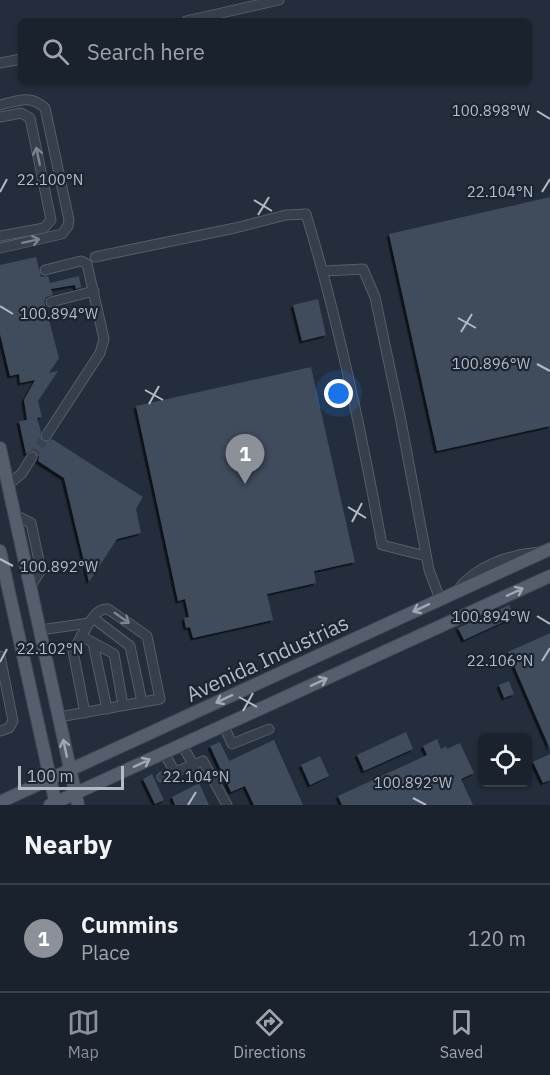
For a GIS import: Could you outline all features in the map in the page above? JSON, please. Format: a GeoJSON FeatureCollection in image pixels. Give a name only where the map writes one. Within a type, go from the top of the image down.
{"type":"FeatureCollection","features":[{"type":"Feature","properties":{"kind":"main road"},"geometry":{"type":"LineString","coordinates":[[0,448],[6,500],[15,515],[77,799]]}},
{"type":"Feature","properties":{"kind":"main road","name":"Avenida Industrias"},"geometry":{"type":"LineString","coordinates":[[0,802],[50,781],[548,550]]}},
{"type":"Feature","properties":{"kind":"main road"},"geometry":{"type":"LineString","coordinates":[[0,551],[54,804]]}},
{"type":"Feature","properties":{"kind":"main road","name":"Avenida Industrias"},"geometry":{"type":"LineString","coordinates":[[54,804],[77,799],[164,753],[550,576]]}},
{"type":"Feature","properties":{"kind":"main road"},"geometry":{"type":"LineString","coordinates":[[33,701],[54,695]]}},
{"type":"Feature","properties":{"kind":"street"},"geometry":{"type":"LineString","coordinates":[[199,18],[279,0]]}},
{"type":"Feature","properties":{"kind":"street"},"geometry":{"type":"LineString","coordinates":[[0,63],[18,59]]}},
{"type":"Feature","properties":{"kind":"street"},"geometry":{"type":"LineString","coordinates":[[0,105],[28,98],[37,101],[45,108],[69,220],[62,234],[0,248]]}},
{"type":"Feature","properties":{"kind":"street"},"geometry":{"type":"LineString","coordinates":[[0,117],[21,113],[30,118],[51,220],[44,228],[0,236]]}},
{"type":"Feature","properties":{"kind":"street"},"geometry":{"type":"LineString","coordinates":[[95,257],[286,215],[306,214],[324,271],[372,488],[382,545],[426,556]]}},
{"type":"Feature","properties":{"kind":"street"},"geometry":{"type":"LineString","coordinates":[[45,270],[84,262],[89,268],[104,339],[103,348],[46,436]]}},
{"type":"Feature","properties":{"kind":"street"},"geometry":{"type":"LineString","coordinates":[[324,271],[363,269],[375,297],[429,570],[440,599]]}},
{"type":"Feature","properties":{"kind":"street"},"geometry":{"type":"LineString","coordinates":[[51,302],[94,291]]}},
{"type":"Feature","properties":{"kind":"street"},"geometry":{"type":"LineString","coordinates":[[5,478],[22,472],[32,457]]}},
{"type":"Feature","properties":{"kind":"street"},"geometry":{"type":"LineString","coordinates":[[59,717],[160,699],[147,636],[108,609],[99,611],[75,645],[73,656],[85,712]]}},
{"type":"Feature","properties":{"kind":"street"},"geometry":{"type":"LineString","coordinates":[[40,630],[91,621],[130,646],[142,702]]}},
{"type":"Feature","properties":{"kind":"street"},"geometry":{"type":"LineString","coordinates":[[81,636],[114,654],[123,705]]}},
{"type":"Feature","properties":{"kind":"street"},"geometry":{"type":"LineString","coordinates":[[93,643],[107,709]]}},
{"type":"Feature","properties":{"kind":"street"},"geometry":{"type":"LineString","coordinates":[[0,656],[13,721],[9,728],[0,731]]}},
{"type":"Feature","properties":{"kind":"street"},"geometry":{"type":"LineString","coordinates":[[224,726],[232,744],[269,729]]}},
{"type":"Feature","properties":{"kind":"street"},"geometry":{"type":"LineString","coordinates":[[182,745],[194,766]]}},
{"type":"Feature","properties":{"kind":"street"},"geometry":{"type":"LineString","coordinates":[[164,753],[176,772]]}},
{"type":"Feature","properties":{"kind":"street"},"geometry":{"type":"LineString","coordinates":[[162,777],[203,761],[227,805]]}},
{"type":"Feature","properties":{"kind":"building"},"geometry":{"type":"Polygon","coordinates":[[[550,197],[550,426],[437,451],[389,234],[550,197]]]}},
{"type":"Feature","properties":{"kind":"building"},"geometry":{"type":"Polygon","coordinates":[[[36,257],[41,277],[48,276],[50,283],[79,276],[81,287],[76,289],[75,285],[51,289],[53,295],[44,301],[59,358],[49,373],[58,371],[38,401],[42,417],[37,418],[41,432],[40,439],[45,443],[52,439],[143,497],[136,509],[141,533],[117,539],[89,582],[64,478],[38,461],[39,457],[36,452],[32,450],[26,454],[19,421],[27,420],[24,400],[35,380],[20,383],[19,374],[10,376],[0,334],[0,265],[36,257]]]}},
{"type":"Feature","properties":{"kind":"building"},"geometry":{"type":"Polygon","coordinates":[[[318,299],[326,335],[302,341],[293,305],[318,299]]]}},
{"type":"Feature","properties":{"kind":"building"},"geometry":{"type":"Polygon","coordinates":[[[311,367],[355,562],[314,571],[316,583],[267,594],[273,620],[193,638],[190,627],[186,628],[184,618],[189,617],[185,599],[178,601],[136,406],[311,367]]]}},
{"type":"Feature","properties":{"kind":"building"},"geometry":{"type":"Polygon","coordinates":[[[509,605],[514,617],[464,640],[458,628],[509,605]]]}},
{"type":"Feature","properties":{"kind":"building"},"geometry":{"type":"Polygon","coordinates":[[[550,633],[550,749],[508,652],[550,633]]]}},
{"type":"Feature","properties":{"kind":"building"},"geometry":{"type":"Polygon","coordinates":[[[509,681],[514,694],[504,698],[499,685],[509,681]]]}},
{"type":"Feature","properties":{"kind":"building"},"geometry":{"type":"Polygon","coordinates":[[[406,732],[413,749],[364,771],[357,755],[406,732]]]}},
{"type":"Feature","properties":{"kind":"building"},"geometry":{"type":"Polygon","coordinates":[[[437,739],[441,749],[446,746],[447,749],[460,743],[474,773],[461,779],[473,805],[342,805],[338,796],[427,755],[423,746],[437,739]]]}},
{"type":"Feature","properties":{"kind":"building"},"geometry":{"type":"Polygon","coordinates":[[[274,740],[303,805],[254,805],[245,786],[231,792],[210,746],[220,742],[229,761],[274,740]]]}},
{"type":"Feature","properties":{"kind":"building"},"geometry":{"type":"Polygon","coordinates":[[[550,754],[550,780],[543,783],[533,762],[550,754]]]}},
{"type":"Feature","properties":{"kind":"building"},"geometry":{"type":"Polygon","coordinates":[[[320,756],[329,776],[310,785],[301,765],[320,756]]]}},
{"type":"Feature","properties":{"kind":"building"},"geometry":{"type":"Polygon","coordinates":[[[152,774],[164,800],[155,804],[143,779],[152,774]]]}},
{"type":"Feature","properties":{"kind":"building"},"geometry":{"type":"Polygon","coordinates":[[[199,783],[209,805],[175,805],[172,797],[199,783]]]}},
{"type":"Feature","properties":{"kind":"tunnel"},"geometry":{"type":"LineString","coordinates":[[32,457],[46,436]]}},
{"type":"Feature","properties":{"kind":"place","name":"Cummins"},"geometry":{"type":"Point","coordinates":[245,484]}}]}
